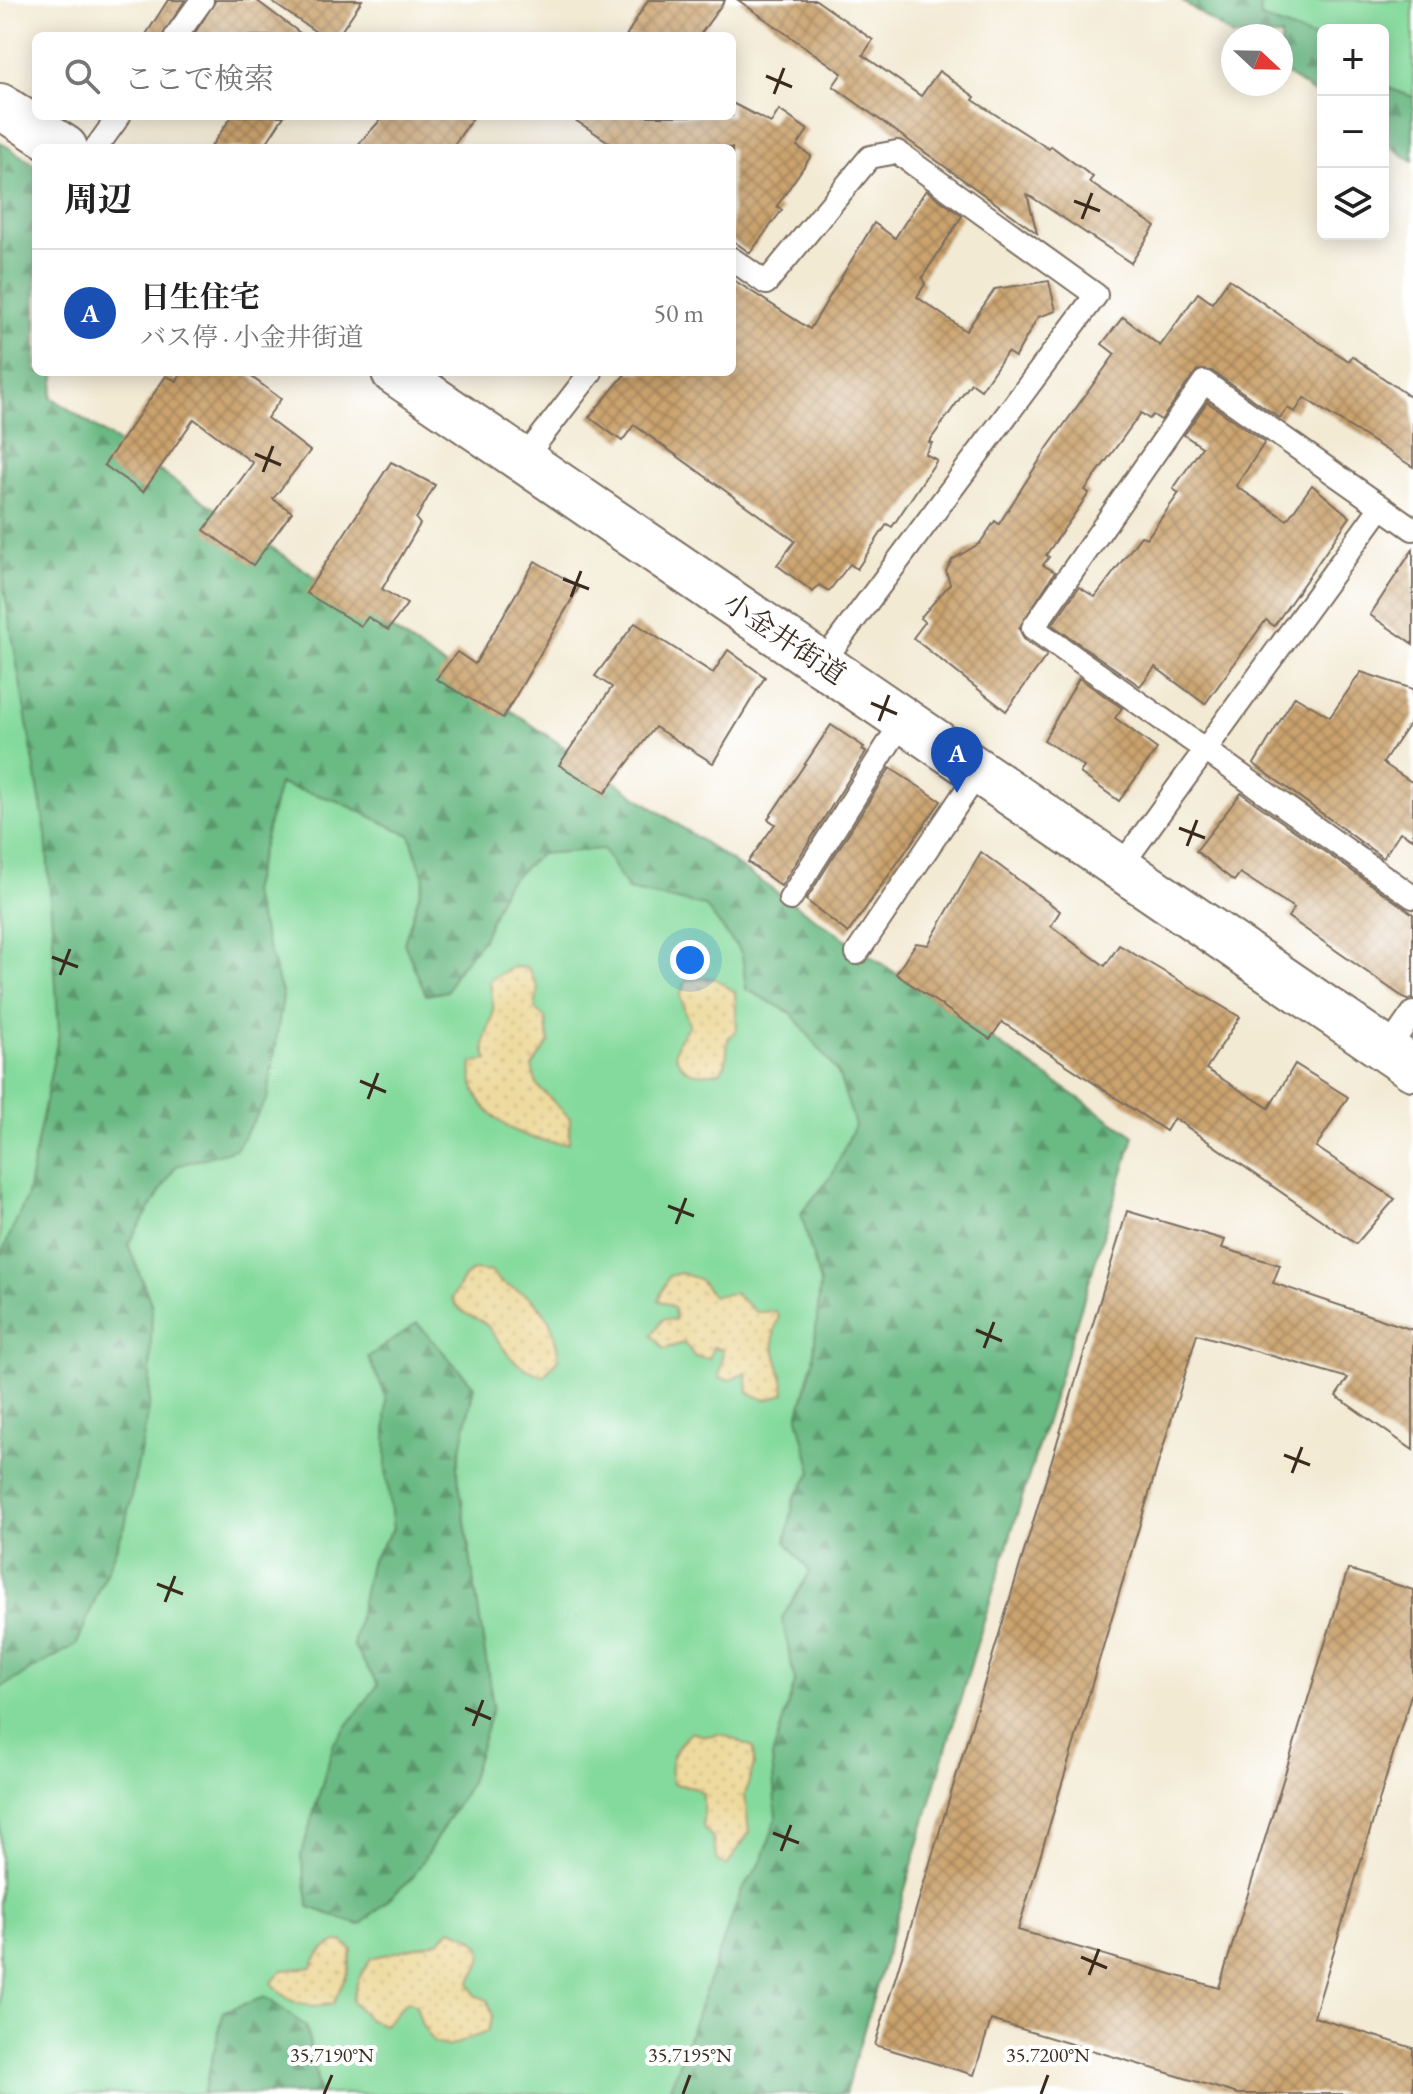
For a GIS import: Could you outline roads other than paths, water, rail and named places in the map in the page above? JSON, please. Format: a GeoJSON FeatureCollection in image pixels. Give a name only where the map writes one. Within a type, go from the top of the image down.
{"type":"FeatureCollection","features":[{"type":"Feature","properties":{"kind":"main road"},"geometry":{"type":"LineString","coordinates":[[0,106],[59,144]]}},
{"type":"Feature","properties":{"kind":"main road","name":"小金井街道"},"geometry":{"type":"LineString","coordinates":[[400,376],[1400,1059]]}},
{"type":"Feature","properties":{"kind":"lane"},"geometry":{"type":"LineString","coordinates":[[179,32],[202,0]]}},
{"type":"Feature","properties":{"kind":"lane"},"geometry":{"type":"LineString","coordinates":[[99,144],[116,120]]}},
{"type":"Feature","properties":{"kind":"lane"},"geometry":{"type":"LineString","coordinates":[[736,262],[766,283],[870,157],[897,152],[1096,295],[822,663]]}},
{"type":"Feature","properties":{"kind":"lane"},"geometry":{"type":"LineString","coordinates":[[523,460],[588,376]]}},
{"type":"Feature","properties":{"kind":"lane"},"geometry":{"type":"LineString","coordinates":[[1413,529],[1204,382],[1033,628],[1413,897]]}},
{"type":"Feature","properties":{"kind":"lane"},"geometry":{"type":"LineString","coordinates":[[1121,866],[1202,750],[1381,507]]}},
{"type":"Feature","properties":{"kind":"lane"},"geometry":{"type":"LineString","coordinates":[[790,899],[904,719]]}},
{"type":"Feature","properties":{"kind":"lane"},"geometry":{"type":"LineString","coordinates":[[857,953],[980,770]]}},
{"type":"Feature","properties":{"kind":"lane"},"geometry":{"type":"LineString","coordinates":[[1400,1059],[1413,1013]]}},
{"type":"Feature","properties":{"kind":"place","name":"日生住宅"},"geometry":{"type":"Point","coordinates":[957,793]}}]}
